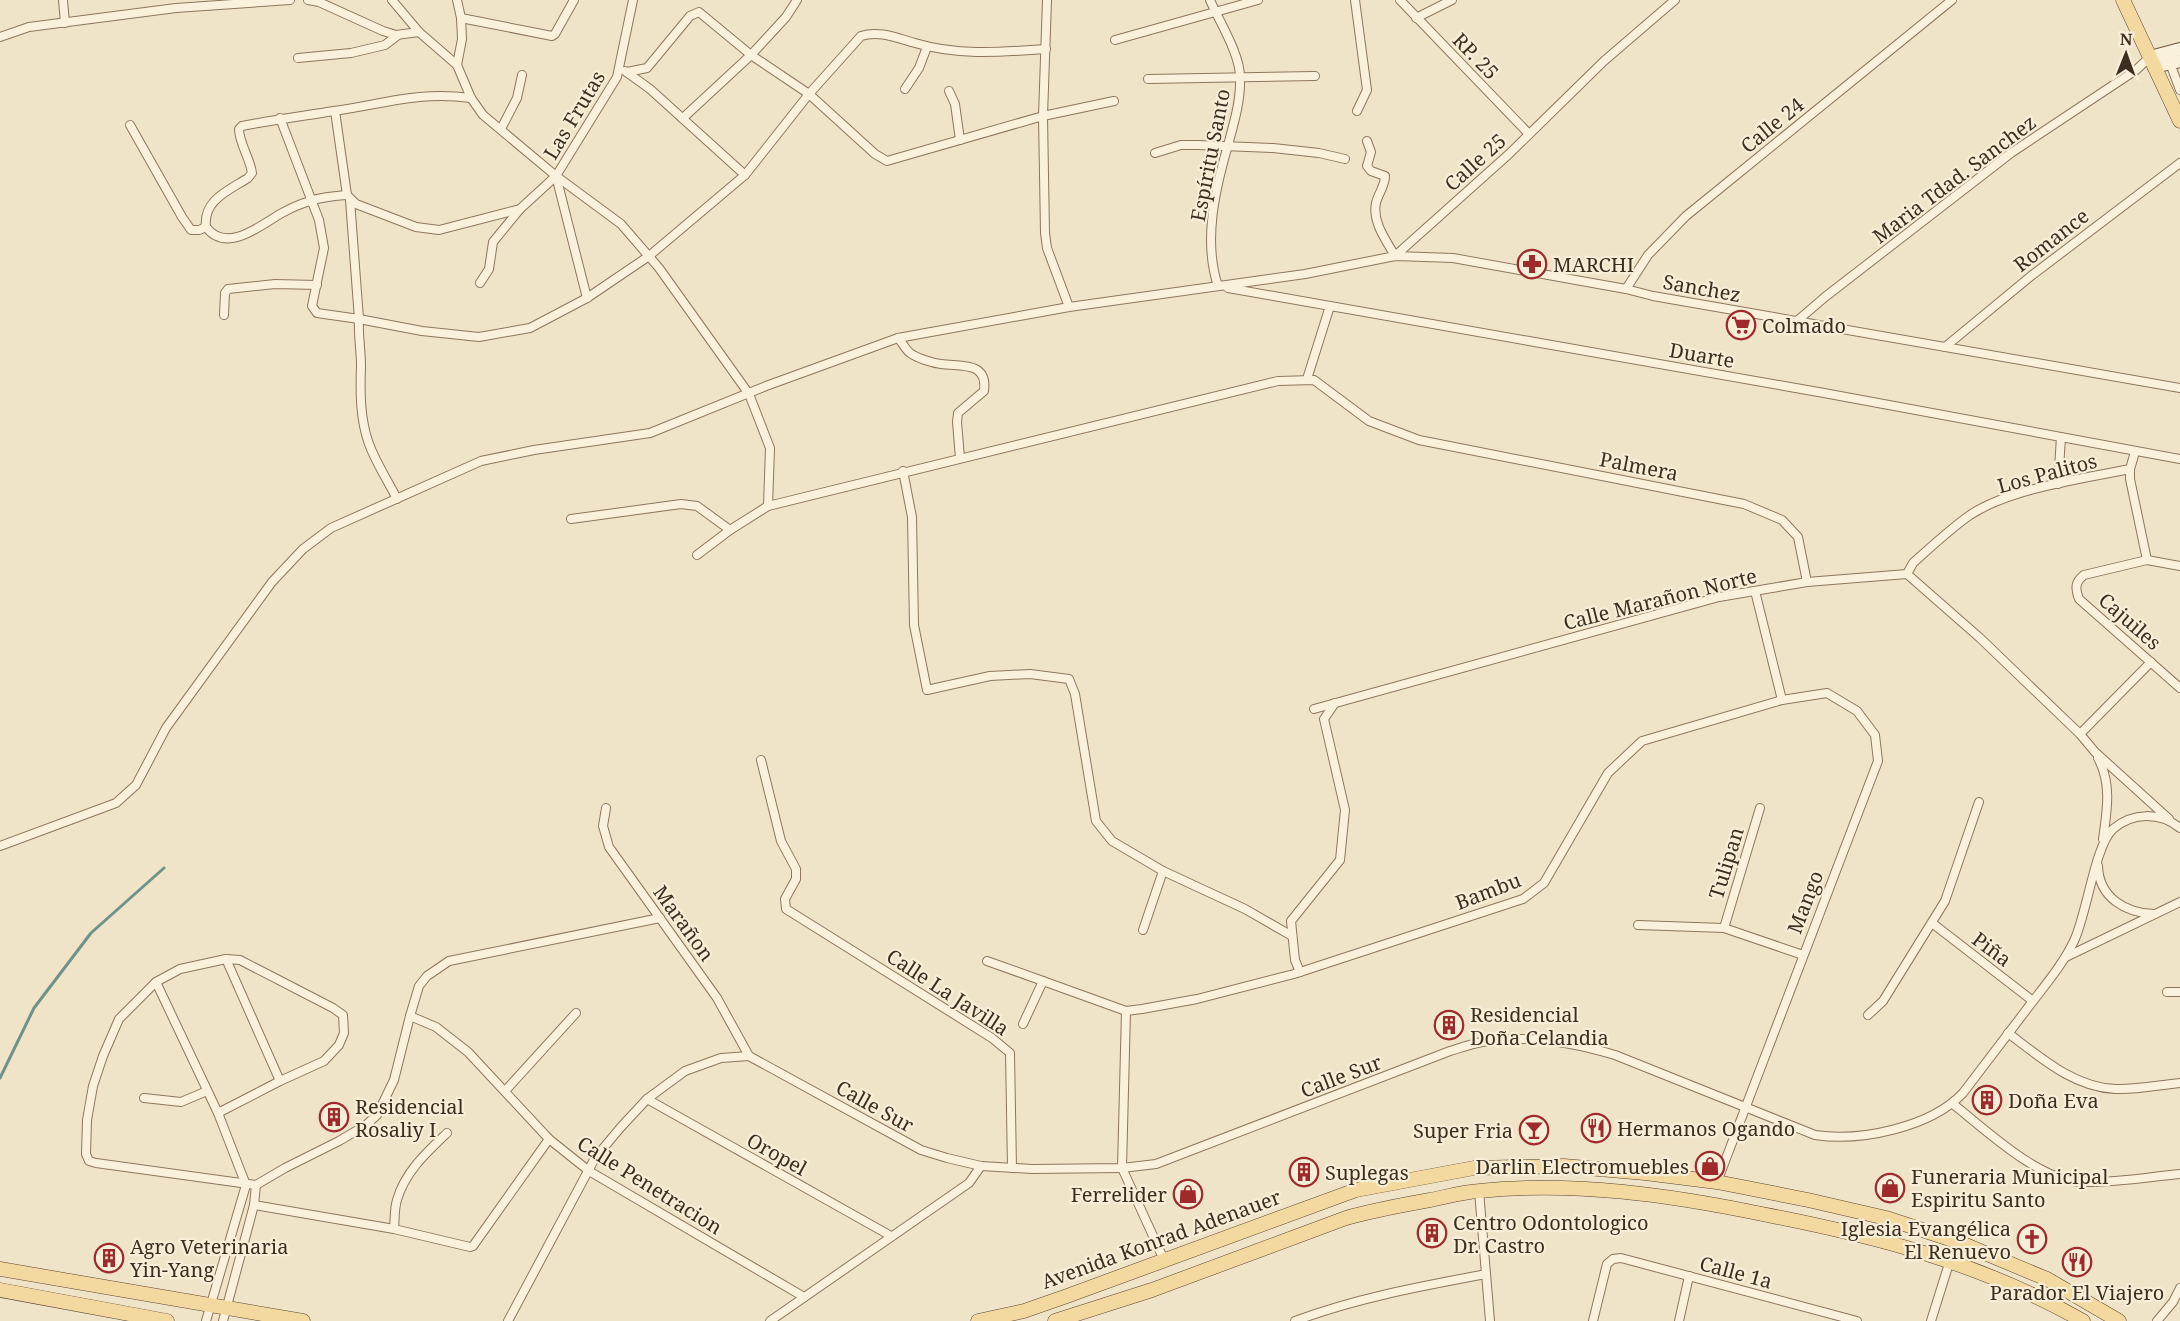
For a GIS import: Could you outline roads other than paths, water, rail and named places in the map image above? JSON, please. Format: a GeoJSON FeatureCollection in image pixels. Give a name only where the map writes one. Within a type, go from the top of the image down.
{"type":"FeatureCollection","features":[{"type":"Feature","properties":{"kind":"main road"},"geometry":{"type":"LineString","coordinates":[[2123,0],[2180,121]]}},
{"type":"Feature","properties":{"kind":"main road"},"geometry":{"type":"LineString","coordinates":[[2152,62],[2176,56]]}},
{"type":"Feature","properties":{"kind":"main road","name":"Avenida Konrad Adenauer"},"geometry":{"type":"LineString","coordinates":[[978,1321],[1024,1311],[1338,1194],[1474,1168],[1564,1166],[1717,1182],[1886,1218],[1956,1240],[2047,1279],[2119,1321]]}},
{"type":"Feature","properties":{"kind":"main road","name":"Avenida Konrad Adenauer"},"geometry":{"type":"LineString","coordinates":[[1055,1321],[1152,1290],[1369,1211],[1479,1191],[1573,1188],[1716,1204],[1879,1239],[1949,1261],[2041,1297],[2083,1321]]}},
{"type":"Feature","properties":{"kind":"main road"},"geometry":{"type":"LineString","coordinates":[[1338,1194],[1346,1218]]}},
{"type":"Feature","properties":{"kind":"main road"},"geometry":{"type":"LineString","coordinates":[[0,1269],[210,1305],[225,1314],[303,1321]]}},
{"type":"Feature","properties":{"kind":"main road"},"geometry":{"type":"LineString","coordinates":[[0,1290],[167,1321]]}},
{"type":"Feature","properties":{"kind":"street"},"geometry":{"type":"LineString","coordinates":[[63,0],[65,23]]}},
{"type":"Feature","properties":{"kind":"street"},"geometry":{"type":"LineString","coordinates":[[0,37],[30,27],[176,8],[290,0]]}},
{"type":"Feature","properties":{"kind":"street"},"geometry":{"type":"LineString","coordinates":[[311,0],[383,31],[398,35],[419,32]]}},
{"type":"Feature","properties":{"kind":"street"},"geometry":{"type":"LineString","coordinates":[[392,0],[419,32],[457,65],[471,98],[483,115],[556,176],[621,224],[649,256],[749,394],[771,448],[768,506]]}},
{"type":"Feature","properties":{"kind":"street"},"geometry":{"type":"LineString","coordinates":[[457,0],[462,39],[457,65]]}},
{"type":"Feature","properties":{"kind":"street"},"geometry":{"type":"LineString","coordinates":[[461,18],[552,36],[574,0]]}},
{"type":"Feature","properties":{"kind":"street","name":"Las Frutas"},"geometry":{"type":"LineString","coordinates":[[480,283],[489,269],[493,242],[520,209],[556,176],[617,77],[624,70],[633,0]]}},
{"type":"Feature","properties":{"kind":"street"},"geometry":{"type":"LineString","coordinates":[[683,118],[751,56],[786,17],[797,0]]}},
{"type":"Feature","properties":{"kind":"street"},"geometry":{"type":"LineString","coordinates":[[1047,0],[1043,116],[1047,248],[1069,308]]}},
{"type":"Feature","properties":{"kind":"street","name":"Espíritu Santo"},"geometry":{"type":"LineString","coordinates":[[1210,0],[1239,65],[1240,77],[1235,120],[1215,199],[1210,251],[1212,269],[1218,286]]}},
{"type":"Feature","properties":{"kind":"street"},"geometry":{"type":"LineString","coordinates":[[1115,40],[1258,0]]}},
{"type":"Feature","properties":{"kind":"street"},"geometry":{"type":"LineString","coordinates":[[1355,0],[1367,90],[1357,111]]}},
{"type":"Feature","properties":{"kind":"street","name":"RP. 25"},"geometry":{"type":"LineString","coordinates":[[1400,0],[1529,134]]}},
{"type":"Feature","properties":{"kind":"street"},"geometry":{"type":"LineString","coordinates":[[1416,18],[1452,0]]}},
{"type":"Feature","properties":{"kind":"street","name":"Calle 25"},"geometry":{"type":"LineString","coordinates":[[1395,256],[1529,134],[1604,61],[1675,0]]}},
{"type":"Feature","properties":{"kind":"street","name":"Calle 24"},"geometry":{"type":"LineString","coordinates":[[1626,289],[1648,255],[1686,216],[1952,0]]}},
{"type":"Feature","properties":{"kind":"street"},"geometry":{"type":"LineString","coordinates":[[624,70],[647,68],[690,16],[699,12],[751,56],[809,94],[875,154],[887,161],[1043,116],[1114,100]]}},
{"type":"Feature","properties":{"kind":"street"},"geometry":{"type":"LineString","coordinates":[[280,118],[319,220],[324,248],[312,306],[314,310],[422,331],[478,337],[530,328],[587,298],[649,256],[745,175],[809,94],[861,36],[870,33],[881,34],[927,47],[984,54],[1046,49]]}},
{"type":"Feature","properties":{"kind":"street"},"geometry":{"type":"LineString","coordinates":[[298,58],[351,53],[374,48],[385,45],[398,35]]}},
{"type":"Feature","properties":{"kind":"street"},"geometry":{"type":"LineString","coordinates":[[905,89],[920,69],[927,47]]}},
{"type":"Feature","properties":{"kind":"street"},"geometry":{"type":"LineString","coordinates":[[2176,56],[2180,90]]}},
{"type":"Feature","properties":{"kind":"street","name":"Maria Tdad. Sanchez"},"geometry":{"type":"LineString","coordinates":[[1797,321],[1824,297],[2011,153],[2136,70],[2152,62]]}},
{"type":"Feature","properties":{"kind":"street"},"geometry":{"type":"LineString","coordinates":[[624,70],[650,89],[745,175]]}},
{"type":"Feature","properties":{"kind":"street"},"geometry":{"type":"LineString","coordinates":[[501,129],[518,98],[522,75]]}},
{"type":"Feature","properties":{"kind":"street"},"geometry":{"type":"LineString","coordinates":[[1148,79],[1315,76]]}},
{"type":"Feature","properties":{"kind":"street"},"geometry":{"type":"LineString","coordinates":[[949,91],[955,104],[960,140]]}},
{"type":"Feature","properties":{"kind":"street"},"geometry":{"type":"LineString","coordinates":[[206,227],[207,209],[252,173],[239,135],[239,129],[242,126],[425,95],[471,98]]}},
{"type":"Feature","properties":{"kind":"street"},"geometry":{"type":"LineString","coordinates":[[335,111],[349,197],[359,319],[363,421],[369,444],[397,499]]}},
{"type":"Feature","properties":{"kind":"street"},"geometry":{"type":"LineString","coordinates":[[130,124],[191,230],[206,227]]}},
{"type":"Feature","properties":{"kind":"street"},"geometry":{"type":"LineString","coordinates":[[1367,141],[1371,152],[1367,166],[1371,171],[1385,176],[1375,204],[1376,222],[1395,256]]}},
{"type":"Feature","properties":{"kind":"street"},"geometry":{"type":"LineString","coordinates":[[1155,153],[1181,145],[1227,146],[1319,153],[1345,159]]}},
{"type":"Feature","properties":{"kind":"street","name":"Romance"},"geometry":{"type":"LineString","coordinates":[[1945,347],[2031,276],[2180,163]]}},
{"type":"Feature","properties":{"kind":"street"},"geometry":{"type":"LineString","coordinates":[[556,176],[587,298]]}},
{"type":"Feature","properties":{"kind":"street"},"geometry":{"type":"LineString","coordinates":[[206,227],[216,236],[235,237],[249,234],[282,213],[312,200],[349,197],[356,204],[416,227],[439,230],[520,209]]}},
{"type":"Feature","properties":{"kind":"street","name":"Sanchez"},"geometry":{"type":"LineString","coordinates":[[0,846],[116,803],[136,785],[165,728],[272,582],[303,549],[331,528],[481,461],[534,450],[650,433],[898,338],[1069,308],[1305,274],[1395,256],[1453,258],[1626,289],[1653,296],[2180,388]]}},
{"type":"Feature","properties":{"kind":"street"},"geometry":{"type":"LineString","coordinates":[[224,315],[225,293],[228,289],[275,284],[317,285]]}},
{"type":"Feature","properties":{"kind":"street","name":"Duarte"},"geometry":{"type":"LineString","coordinates":[[1218,286],[1824,393],[2180,459]]}},
{"type":"Feature","properties":{"kind":"street"},"geometry":{"type":"LineString","coordinates":[[698,555],[730,530],[768,506],[903,471],[1278,381],[1307,379],[1330,306]]}},
{"type":"Feature","properties":{"kind":"street"},"geometry":{"type":"LineString","coordinates":[[898,338],[909,352],[942,364],[963,365],[979,371],[985,381],[984,391],[958,413],[960,458]]}},
{"type":"Feature","properties":{"kind":"street","name":"Palmera"},"geometry":{"type":"LineString","coordinates":[[1307,379],[1321,383],[1338,399],[1370,421],[1419,440],[1744,504],[1782,520],[1798,537],[1807,582]]}},
{"type":"Feature","properties":{"kind":"street"},"geometry":{"type":"LineString","coordinates":[[2058,484],[2061,437]]}},
{"type":"Feature","properties":{"kind":"street"},"geometry":{"type":"LineString","coordinates":[[2135,452],[2130,469],[2130,479],[2147,561],[2180,566]]}},
{"type":"Feature","properties":{"kind":"street","name":"Los Palitos"},"geometry":{"type":"LineString","coordinates":[[1907,574],[1913,563],[1970,515],[2003,499],[2058,484],[2130,469]]}},
{"type":"Feature","properties":{"kind":"street"},"geometry":{"type":"LineString","coordinates":[[903,471],[912,517],[914,625],[927,690],[990,676],[1030,674],[1069,679],[1075,694],[1096,821],[1112,841],[1163,871],[1245,909],[1293,936]]}},
{"type":"Feature","properties":{"kind":"street"},"geometry":{"type":"LineString","coordinates":[[571,519],[681,504],[698,506],[730,530]]}},
{"type":"Feature","properties":{"kind":"street","name":"Cajuiles"},"geometry":{"type":"LineString","coordinates":[[2147,561],[2084,574],[2078,581],[2076,590],[2079,599],[2180,688]]}},
{"type":"Feature","properties":{"kind":"street"},"geometry":{"type":"LineString","coordinates":[[1907,574],[1980,638],[2080,734],[2095,752],[2180,828]]}},
{"type":"Feature","properties":{"kind":"street","name":"Calle Marañon Norte"},"geometry":{"type":"LineString","coordinates":[[1314,709],[1719,597],[1807,582],[1907,574]]}},
{"type":"Feature","properties":{"kind":"street"},"geometry":{"type":"LineString","coordinates":[[1755,591],[1782,700]]}},
{"type":"Feature","properties":{"kind":"street"},"geometry":{"type":"LineString","coordinates":[[2080,734],[2151,662]]}},
{"type":"Feature","properties":{"kind":"street","name":"Bambu"},"geometry":{"type":"LineString","coordinates":[[1126,1011],[1197,999],[1300,972],[1523,899],[1544,883],[1608,773],[1642,741],[1782,700],[1827,693],[1857,711]]}},
{"type":"Feature","properties":{"kind":"street"},"geometry":{"type":"LineString","coordinates":[[1300,972],[1295,960],[1291,921],[1340,860],[1345,810],[1324,719],[1336,703]]}},
{"type":"Feature","properties":{"kind":"street","name":"Mango"},"geometry":{"type":"LineString","coordinates":[[1717,1182],[1878,761],[1875,735],[1857,711]]}},
{"type":"Feature","properties":{"kind":"street"},"geometry":{"type":"LineString","coordinates":[[2095,752],[2104,769],[2108,800],[2103,843],[2082,920],[2066,958],[1953,1104],[2040,1170],[2062,1178],[2081,1182],[2180,1174]]}},
{"type":"Feature","properties":{"kind":"street","name":"Calle La Javilla"},"geometry":{"type":"LineString","coordinates":[[761,760],[782,841],[796,870],[796,879],[785,899],[786,909],[1006,1048],[1010,1053],[1012,1168]]}},
{"type":"Feature","properties":{"kind":"street"},"geometry":{"type":"LineString","coordinates":[[1868,1016],[1883,1001],[1945,901],[1979,802]]}},
{"type":"Feature","properties":{"kind":"street","name":"Marañon"},"geometry":{"type":"LineString","coordinates":[[606,808],[603,826],[609,848],[717,998],[749,1056]]}},
{"type":"Feature","properties":{"kind":"street","name":"Tulipan"},"geometry":{"type":"LineString","coordinates":[[1724,928],[1760,808]]}},
{"type":"Feature","properties":{"kind":"street"},"geometry":{"type":"LineString","coordinates":[[2103,843],[2111,830],[2124,821],[2139,816],[2155,816],[2170,821]]}},
{"type":"Feature","properties":{"kind":"street"},"geometry":{"type":"LineString","coordinates":[[2098,860],[2098,873],[2103,888],[2113,900],[2126,909],[2141,914],[2156,914]]}},
{"type":"Feature","properties":{"kind":"street"},"geometry":{"type":"LineString","coordinates":[[1143,930],[1163,871]]}},
{"type":"Feature","properties":{"kind":"street"},"geometry":{"type":"LineString","coordinates":[[2066,958],[2180,902]]}},
{"type":"Feature","properties":{"kind":"street"},"geometry":{"type":"LineString","coordinates":[[218,1113],[324,1061],[333,1054],[344,1033],[343,1015],[240,960],[226,959],[180,969],[156,982],[119,1019],[102,1056],[93,1086],[87,1120],[86,1154],[89,1161],[256,1185],[339,1142],[377,1115],[394,1080],[419,986],[426,976],[449,961],[660,918]]}},
{"type":"Feature","properties":{"kind":"street","name":"Piña"},"geometry":{"type":"LineString","coordinates":[[1932,923],[2033,1001]]}},
{"type":"Feature","properties":{"kind":"street"},"geometry":{"type":"LineString","coordinates":[[1638,925],[1724,928],[1803,955]]}},
{"type":"Feature","properties":{"kind":"street"},"geometry":{"type":"LineString","coordinates":[[226,959],[280,1081]]}},
{"type":"Feature","properties":{"kind":"street"},"geometry":{"type":"LineString","coordinates":[[987,961],[1126,1011],[1122,1168],[1164,1260]]}},
{"type":"Feature","properties":{"kind":"street"},"geometry":{"type":"LineString","coordinates":[[1023,1024],[1043,981]]}},
{"type":"Feature","properties":{"kind":"street"},"geometry":{"type":"LineString","coordinates":[[156,982],[218,1113],[246,1185],[206,1321]]}},
{"type":"Feature","properties":{"kind":"street"},"geometry":{"type":"LineString","coordinates":[[2167,992],[2180,992]]}},
{"type":"Feature","properties":{"kind":"street"},"geometry":{"type":"LineString","coordinates":[[506,1090],[576,1013]]}},
{"type":"Feature","properties":{"kind":"street","name":"Calle Penetracion"},"geometry":{"type":"LineString","coordinates":[[410,1016],[436,1027],[468,1052],[506,1090],[549,1139],[589,1171],[804,1297]]}},
{"type":"Feature","properties":{"kind":"street"},"geometry":{"type":"LineString","coordinates":[[2008,1033],[2061,1072],[2097,1086],[2115,1089],[2180,1083]]}},
{"type":"Feature","properties":{"kind":"street","name":"Calle Sur"},"geometry":{"type":"LineString","coordinates":[[749,1056],[921,1150],[981,1166],[1012,1168],[1122,1168],[1156,1164],[1450,1051],[1482,1042],[1554,1041],[1586,1046],[1615,1055],[1815,1135],[1836,1138],[1857,1137],[1922,1121],[1953,1104]]}},
{"type":"Feature","properties":{"kind":"street"},"geometry":{"type":"LineString","coordinates":[[508,1321],[595,1158],[646,1100],[685,1071],[721,1058],[749,1056]]}},
{"type":"Feature","properties":{"kind":"street"},"geometry":{"type":"LineString","coordinates":[[144,1098],[181,1102],[207,1091]]}},
{"type":"Feature","properties":{"kind":"street","name":"Oropel"},"geometry":{"type":"LineString","coordinates":[[646,1100],[891,1236]]}},
{"type":"Feature","properties":{"kind":"street"},"geometry":{"type":"LineString","coordinates":[[394,1228],[396,1201],[406,1177],[423,1156],[447,1133]]}},
{"type":"Feature","properties":{"kind":"street"},"geometry":{"type":"LineString","coordinates":[[254,1205],[394,1228],[465,1247],[473,1246],[549,1139]]}},
{"type":"Feature","properties":{"kind":"street"},"geometry":{"type":"LineString","coordinates":[[770,1321],[969,1183],[981,1166]]}},
{"type":"Feature","properties":{"kind":"street"},"geometry":{"type":"LineString","coordinates":[[225,1314],[254,1205],[256,1185]]}},
{"type":"Feature","properties":{"kind":"street"},"geometry":{"type":"LineString","coordinates":[[1479,1191],[1490,1321]]}},
{"type":"Feature","properties":{"kind":"street"},"geometry":{"type":"LineString","coordinates":[[1931,1321],[1956,1240]]}},
{"type":"Feature","properties":{"kind":"street","name":"Calle 1a"},"geometry":{"type":"LineString","coordinates":[[1593,1321],[1607,1264],[1614,1259],[1622,1258],[1857,1321]]}},
{"type":"Feature","properties":{"kind":"street"},"geometry":{"type":"LineString","coordinates":[[1295,1321],[1419,1287],[1486,1274]]}},
{"type":"Feature","properties":{"kind":"street"},"geometry":{"type":"LineString","coordinates":[[1679,1321],[1689,1276]]}},
{"type":"Feature","properties":{"kind":"street"},"geometry":{"type":"LineString","coordinates":[[2157,1321],[2173,1302],[2180,1288]]}},
{"type":"Feature","properties":{"kind":"waterway"},"geometry":{"type":"LineString","coordinates":[[0,1078],[34,1008],[91,933],[164,868]]}},
{"type":"Feature","properties":{"kind":"place","name":"MARCHI"},"geometry":{"type":"Point","coordinates":[1532,264]}},
{"type":"Feature","properties":{"kind":"place","name":"Colmado"},"geometry":{"type":"Point","coordinates":[1741,325]}},
{"type":"Feature","properties":{"kind":"place","name":"Residencial Doña Celandia"},"geometry":{"type":"Point","coordinates":[1449,1025]}},
{"type":"Feature","properties":{"kind":"place","name":"Doña Eva"},"geometry":{"type":"Point","coordinates":[1987,1100]}},
{"type":"Feature","properties":{"kind":"place","name":"Residencial Rosaliy I"},"geometry":{"type":"Point","coordinates":[334,1117]}},
{"type":"Feature","properties":{"kind":"place","name":"Hermanos Ogando"},"geometry":{"type":"Point","coordinates":[1596,1128]}},
{"type":"Feature","properties":{"kind":"place","name":"Super Fria"},"geometry":{"type":"Point","coordinates":[1534,1130]}},
{"type":"Feature","properties":{"kind":"place","name":"Darlin Electromuebles"},"geometry":{"type":"Point","coordinates":[1710,1166]}},
{"type":"Feature","properties":{"kind":"place","name":"Suplegas"},"geometry":{"type":"Point","coordinates":[1304,1172]}},
{"type":"Feature","properties":{"kind":"place","name":"Funeraria Municipal Espiritu Santo"},"geometry":{"type":"Point","coordinates":[1890,1188]}},
{"type":"Feature","properties":{"kind":"place","name":"Ferrelider"},"geometry":{"type":"Point","coordinates":[1188,1194]}},
{"type":"Feature","properties":{"kind":"place","name":"Centro Odontologico Dr. Castro"},"geometry":{"type":"Point","coordinates":[1432,1233]}},
{"type":"Feature","properties":{"kind":"place","name":"Iglesia Evangélica El Renuevo"},"geometry":{"type":"Point","coordinates":[2032,1239]}},
{"type":"Feature","properties":{"kind":"place","name":"Agro Veterinaria Yin-Yang"},"geometry":{"type":"Point","coordinates":[109,1258]}},
{"type":"Feature","properties":{"kind":"place","name":"Parador El Viajero"},"geometry":{"type":"Point","coordinates":[2077,1262]}}]}
